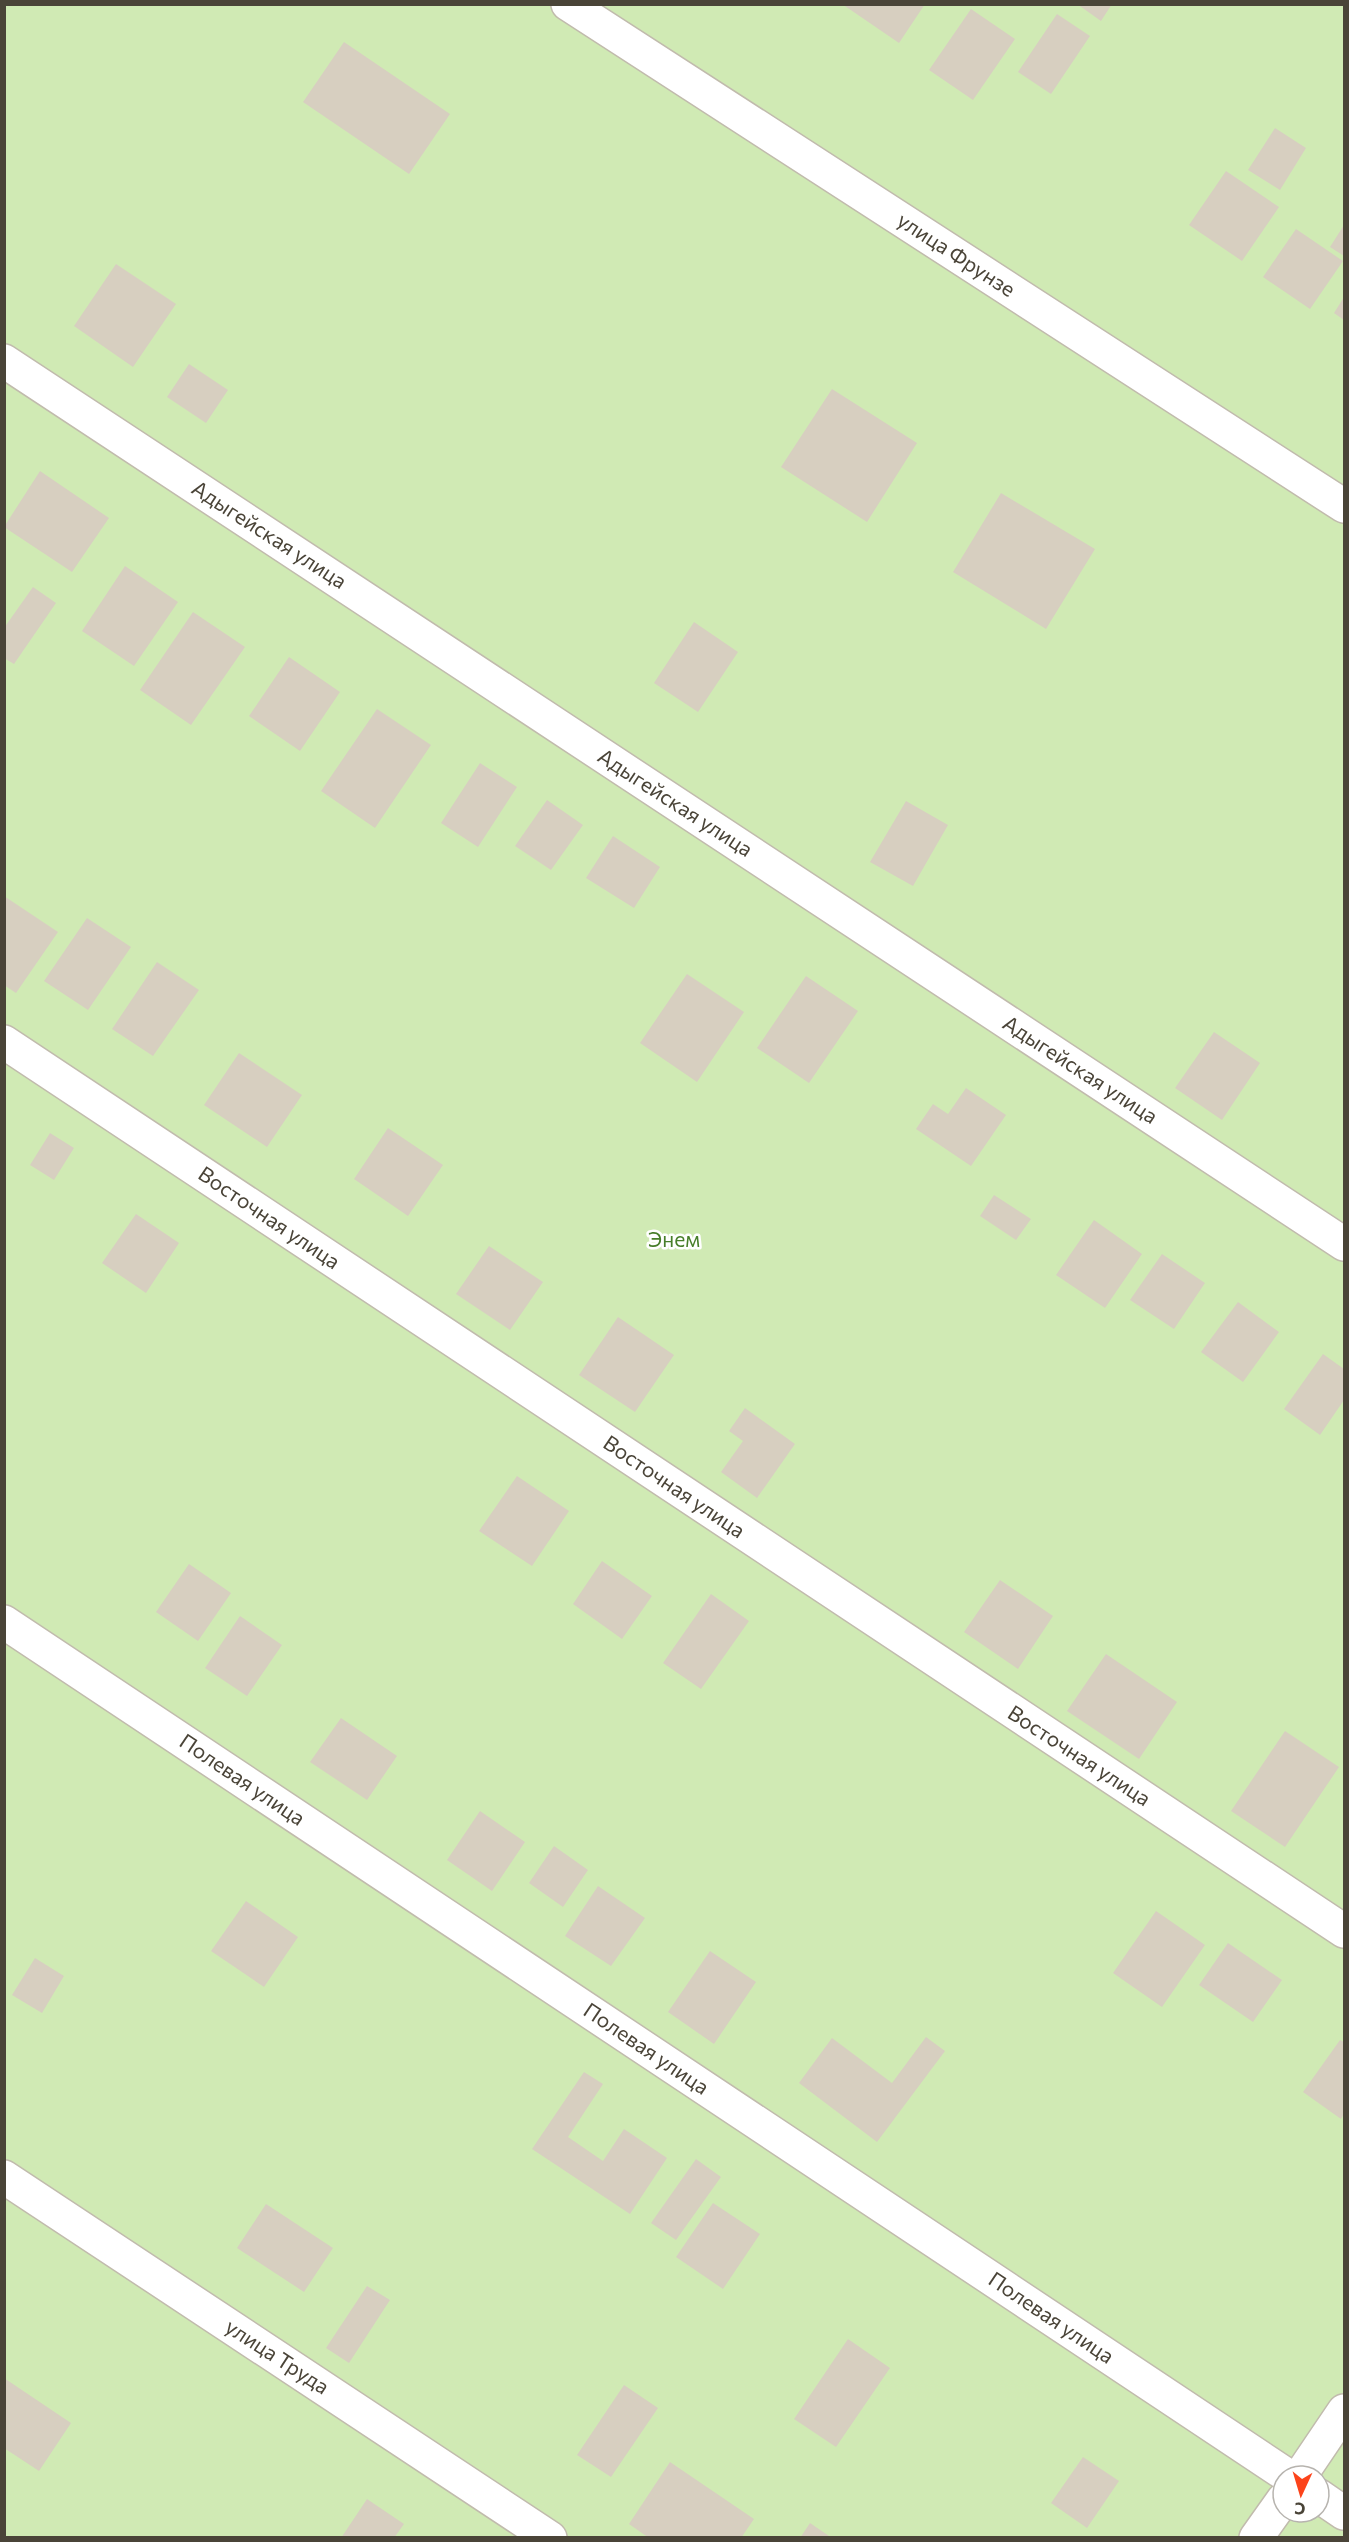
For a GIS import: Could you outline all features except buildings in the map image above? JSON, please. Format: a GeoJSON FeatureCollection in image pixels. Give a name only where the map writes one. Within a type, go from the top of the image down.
{"type":"FeatureCollection","features":[{"type":"Feature","properties":{"kind":"street","name":"улица Фрунзе"},"geometry":{"type":"LineString","coordinates":[[568,4],[1344,506]]}},
{"type":"Feature","properties":{"kind":"street","name":"Адыгейская улица"},"geometry":{"type":"LineString","coordinates":[[4,361],[1344,1244]]}},
{"type":"Feature","properties":{"kind":"street","name":"Восточная улица"},"geometry":{"type":"LineString","coordinates":[[4,1042],[1344,1931]]}},
{"type":"Feature","properties":{"kind":"street","name":"Полевая улица"},"geometry":{"type":"LineString","coordinates":[[4,1622],[1271,2465]]}},
{"type":"Feature","properties":{"kind":"street","name":"улица Труда"},"geometry":{"type":"LineString","coordinates":[[4,2177],[550,2538]]}},
{"type":"Feature","properties":{"kind":"street"},"geometry":{"type":"LineString","coordinates":[[1308,2464],[1344,2411]]}},
{"type":"Feature","properties":{"kind":"street"},"geometry":{"type":"LineString","coordinates":[[1331,2504],[1344,2512]]}},
{"type":"Feature","properties":{"kind":"street"},"geometry":{"type":"LineString","coordinates":[[1256,2538],[1271,2517]]}},
{"type":"Feature","properties":{"kind":"green space","name":"Энем"},"geometry":{"type":"Polygon","coordinates":[[[5,5],[1344,5],[1344,2537],[5,2538],[5,5]]]}}]}
